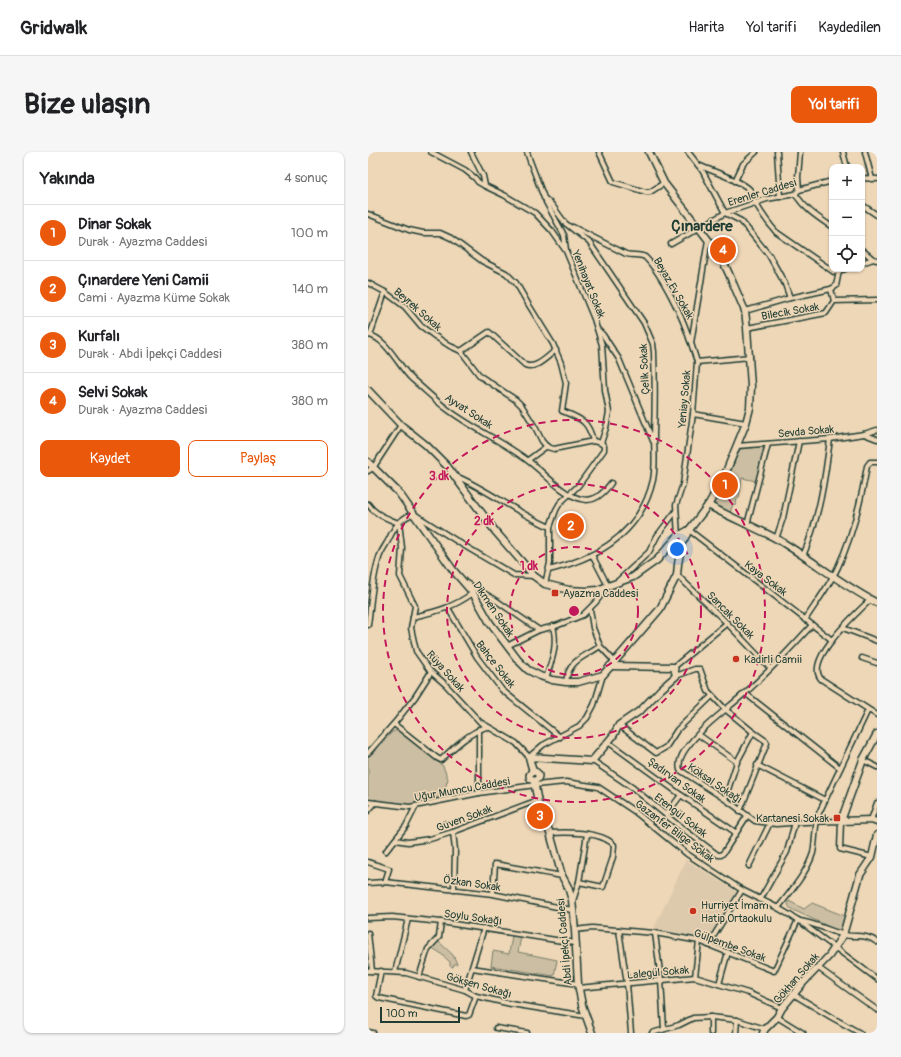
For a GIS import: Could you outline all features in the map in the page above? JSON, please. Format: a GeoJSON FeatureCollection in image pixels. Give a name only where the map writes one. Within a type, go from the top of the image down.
{"type":"FeatureCollection","features":[{"type":"Feature","properties":{"kind":"street","name":"Yenihayat Sokak"},"geometry":{"type":"LineString","coordinates":[[431,152],[465,170],[476,178],[478,182],[535,213],[552,231],[566,251],[594,319],[602,345],[605,390],[609,412],[601,443],[604,446],[604,450],[582,480],[569,494]]}},
{"type":"Feature","properties":{"kind":"street"},"geometry":{"type":"LineString","coordinates":[[471,152],[483,176],[485,186]]}},
{"type":"Feature","properties":{"kind":"street","name":"Çelik Sokak"},"geometry":{"type":"LineString","coordinates":[[527,152],[544,198],[552,205],[565,223],[589,242],[644,323],[651,336],[654,352],[654,443],[656,459],[653,479],[646,501],[631,525],[619,537],[592,555],[568,565],[549,570]]}},
{"type":"Feature","properties":{"kind":"street"},"geometry":{"type":"LineString","coordinates":[[599,152],[614,182],[646,192],[650,192],[664,183]]}},
{"type":"Feature","properties":{"kind":"street"},"geometry":{"type":"LineString","coordinates":[[529,757],[543,745],[579,726],[587,718],[594,705],[599,684],[603,675],[660,609],[677,575],[682,543],[689,530],[708,505],[726,472],[746,423],[751,398],[750,357],[745,311],[720,255],[664,183],[648,152]]}},
{"type":"Feature","properties":{"kind":"street"},"geometry":{"type":"LineString","coordinates":[[688,152],[702,170],[725,213],[741,221],[776,267],[785,284],[790,298]]}},
{"type":"Feature","properties":{"kind":"street"},"geometry":{"type":"LineString","coordinates":[[735,181],[743,164],[756,152]]}},
{"type":"Feature","properties":{"kind":"street"},"geometry":{"type":"LineString","coordinates":[[777,152],[780,197]]}},
{"type":"Feature","properties":{"kind":"street"},"geometry":{"type":"LineString","coordinates":[[800,152],[797,192],[803,206],[829,225]]}},
{"type":"Feature","properties":{"kind":"street"},"geometry":{"type":"LineString","coordinates":[[843,152],[846,164]]}},
{"type":"Feature","properties":{"kind":"street"},"geometry":{"type":"LineString","coordinates":[[865,152],[872,178]]}},
{"type":"Feature","properties":{"kind":"street"},"geometry":{"type":"LineString","coordinates":[[698,164],[735,181],[750,190],[755,203],[776,232],[829,269]]}},
{"type":"Feature","properties":{"kind":"street"},"geometry":{"type":"LineString","coordinates":[[865,178],[877,179]]}},
{"type":"Feature","properties":{"kind":"street","name":"Erenler Caddesi"},"geometry":{"type":"LineString","coordinates":[[671,244],[725,213],[829,182]]}},
{"type":"Feature","properties":{"kind":"street"},"geometry":{"type":"LineString","coordinates":[[544,198],[564,235],[566,251]]}},
{"type":"Feature","properties":{"kind":"street"},"geometry":{"type":"LineString","coordinates":[[865,207],[877,214]]}},
{"type":"Feature","properties":{"kind":"street"},"geometry":{"type":"LineString","coordinates":[[368,214],[409,230],[423,233],[440,233],[451,238],[482,261],[506,273],[516,284],[556,350],[566,383],[562,411],[586,423],[593,441]]}},
{"type":"Feature","properties":{"kind":"street","name":"Beyaz Ev Sokak"},"geometry":{"type":"LineString","coordinates":[[565,223],[626,254],[632,256],[645,256],[663,283],[680,314],[691,343]]}},
{"type":"Feature","properties":{"kind":"street","name":"Yeniay Sokak"},"geometry":{"type":"LineString","coordinates":[[678,536],[676,505],[683,484],[693,414],[696,362],[691,343],[708,240]]}},
{"type":"Feature","properties":{"kind":"street"},"geometry":{"type":"LineString","coordinates":[[865,252],[875,259]]}},
{"type":"Feature","properties":{"kind":"street"},"geometry":{"type":"LineString","coordinates":[[865,262],[875,259]]}},
{"type":"Feature","properties":{"kind":"street"},"geometry":{"type":"LineString","coordinates":[[745,311],[790,298],[831,290],[836,286],[839,272]]}},
{"type":"Feature","properties":{"kind":"street","name":"Beyrek Sokak"},"geometry":{"type":"LineString","coordinates":[[368,282],[385,292],[405,307],[421,326],[433,335],[461,351],[480,376],[516,400],[522,406],[535,426],[542,441],[547,446]]}},
{"type":"Feature","properties":{"kind":"street"},"geometry":{"type":"LineString","coordinates":[[831,290],[834,301]]}},
{"type":"Feature","properties":{"kind":"street"},"geometry":{"type":"LineString","coordinates":[[369,335],[385,292]]}},
{"type":"Feature","properties":{"kind":"street","name":"Bilecik Sokak"},"geometry":{"type":"LineString","coordinates":[[747,328],[826,313],[834,301],[877,300]]}},
{"type":"Feature","properties":{"kind":"street"},"geometry":{"type":"LineString","coordinates":[[597,330],[603,335],[619,359],[654,443]]}},
{"type":"Feature","properties":{"kind":"street"},"geometry":{"type":"LineString","coordinates":[[461,351],[489,332],[529,367],[535,366],[556,350]]}},
{"type":"Feature","properties":{"kind":"street","name":"Ayvat Sokak"},"geometry":{"type":"LineString","coordinates":[[369,335],[380,339],[403,370],[442,405],[528,460],[549,477],[558,487],[569,494]]}},
{"type":"Feature","properties":{"kind":"street"},"geometry":{"type":"LineString","coordinates":[[696,362],[750,357]]}},
{"type":"Feature","properties":{"kind":"street"},"geometry":{"type":"LineString","coordinates":[[368,390],[401,425],[426,445],[447,466],[495,531],[534,576],[545,584],[587,592],[615,584],[633,577],[647,568],[657,560],[678,536],[689,530]]}},
{"type":"Feature","properties":{"kind":"street"},"geometry":{"type":"LineString","coordinates":[[693,414],[746,423]]}},
{"type":"Feature","properties":{"kind":"street"},"geometry":{"type":"LineString","coordinates":[[371,469],[401,425]]}},
{"type":"Feature","properties":{"kind":"street","name":"Sevda Sokak"},"geometry":{"type":"LineString","coordinates":[[737,446],[830,439],[864,434],[877,430]]}},
{"type":"Feature","properties":{"kind":"street"},"geometry":{"type":"LineString","coordinates":[[864,434],[877,439]]}},
{"type":"Feature","properties":{"kind":"street"},"geometry":{"type":"LineString","coordinates":[[803,556],[811,538],[820,501],[827,466],[830,439]]}},
{"type":"Feature","properties":{"kind":"street"},"geometry":{"type":"LineString","coordinates":[[528,460],[547,446],[554,448],[593,441],[601,443]]}},
{"type":"Feature","properties":{"kind":"street"},"geometry":{"type":"LineString","coordinates":[[776,539],[783,518],[799,441]]}},
{"type":"Feature","properties":{"kind":"street"},"geometry":{"type":"LineString","coordinates":[[747,525],[768,444]]}},
{"type":"Feature","properties":{"kind":"street","name":"Dikmen Sokak"},"geometry":{"type":"LineString","coordinates":[[368,462],[371,469],[399,493],[453,570],[473,593],[490,623],[523,665],[540,676],[566,682],[578,682],[603,675]]}},
{"type":"Feature","properties":{"kind":"street"},"geometry":{"type":"LineString","coordinates":[[804,620],[833,577],[851,536],[862,500],[867,466],[870,462],[877,462]]}},
{"type":"Feature","properties":{"kind":"street"},"geometry":{"type":"LineString","coordinates":[[454,475],[472,483],[529,517],[550,527]]}},
{"type":"Feature","properties":{"kind":"street"},"geometry":{"type":"LineString","coordinates":[[545,584],[549,570],[550,527],[560,503],[569,494],[580,499],[591,500],[604,492],[611,484]]}},
{"type":"Feature","properties":{"kind":"street"},"geometry":{"type":"LineString","coordinates":[[368,504],[371,509],[380,516],[399,522]]}},
{"type":"Feature","properties":{"kind":"street"},"geometry":{"type":"LineString","coordinates":[[708,505],[776,539],[833,577],[877,603]]}},
{"type":"Feature","properties":{"kind":"street"},"geometry":{"type":"LineString","coordinates":[[615,584],[649,552],[657,536],[676,511]]}},
{"type":"Feature","properties":{"kind":"street"},"geometry":{"type":"LineString","coordinates":[[368,625],[379,557],[392,531],[399,522],[409,515],[414,514],[463,545],[514,574],[534,576]]}},
{"type":"Feature","properties":{"kind":"street","name":"Rüya Sokak"},"geometry":{"type":"LineString","coordinates":[[399,522],[402,548],[400,576],[415,606],[411,628],[416,651],[431,672],[446,684],[480,722],[486,727],[498,732],[516,743],[529,757]]}},
{"type":"Feature","properties":{"kind":"street","name":"Kaya Sokak"},"geometry":{"type":"LineString","coordinates":[[689,530],[804,620],[832,640]]}},
{"type":"Feature","properties":{"kind":"street"},"geometry":{"type":"LineString","coordinates":[[592,555],[608,586]]}},
{"type":"Feature","properties":{"kind":"street","name":"Sancak Sokak"},"geometry":{"type":"LineString","coordinates":[[677,575],[727,623],[770,668]]}},
{"type":"Feature","properties":{"kind":"street"},"geometry":{"type":"LineString","coordinates":[[463,581],[494,599],[539,630]]}},
{"type":"Feature","properties":{"kind":"street"},"geometry":{"type":"LineString","coordinates":[[507,646],[539,630],[583,615],[608,586]]}},
{"type":"Feature","properties":{"kind":"street"},"geometry":{"type":"LineString","coordinates":[[413,617],[448,608],[473,593]]}},
{"type":"Feature","properties":{"kind":"street"},"geometry":{"type":"LineString","coordinates":[[870,600],[832,640],[819,662],[817,670],[821,679],[877,715]]}},
{"type":"Feature","properties":{"kind":"street","name":"Bahçe Sokak"},"geometry":{"type":"LineString","coordinates":[[448,608],[477,657],[502,690],[560,737]]}},
{"type":"Feature","properties":{"kind":"street"},"geometry":{"type":"LineString","coordinates":[[590,608],[593,628],[600,646],[612,664]]}},
{"type":"Feature","properties":{"kind":"street"},"geometry":{"type":"LineString","coordinates":[[612,664],[674,668],[727,623]]}},
{"type":"Feature","properties":{"kind":"street","name":"Köksal Sokağı"},"geometry":{"type":"LineString","coordinates":[[812,625],[745,693],[725,709],[684,751],[680,761],[680,770],[725,799],[746,816],[755,821],[770,823],[841,821]]}},
{"type":"Feature","properties":{"kind":"street"},"geometry":{"type":"LineString","coordinates":[[546,678],[556,646],[556,636],[553,626]]}},
{"type":"Feature","properties":{"kind":"street"},"geometry":{"type":"LineString","coordinates":[[843,628],[877,640]]}},
{"type":"Feature","properties":{"kind":"street"},"geometry":{"type":"LineString","coordinates":[[566,682],[571,666],[578,659],[600,646]]}},
{"type":"Feature","properties":{"kind":"street"},"geometry":{"type":"LineString","coordinates":[[862,658],[877,663]]}},
{"type":"Feature","properties":{"kind":"street"},"geometry":{"type":"LineString","coordinates":[[674,668],[676,676]]}},
{"type":"Feature","properties":{"kind":"street"},"geometry":{"type":"LineString","coordinates":[[529,757],[587,762],[593,760],[616,732],[619,725],[641,710],[676,676],[695,668],[700,669],[705,684],[712,696],[725,709],[767,743],[740,811]]}},
{"type":"Feature","properties":{"kind":"street"},"geometry":{"type":"LineString","coordinates":[[368,753],[394,724],[414,698],[431,672]]}},
{"type":"Feature","properties":{"kind":"street"},"geometry":{"type":"LineString","coordinates":[[745,693],[840,768]]}},
{"type":"Feature","properties":{"kind":"street"},"geometry":{"type":"LineString","coordinates":[[619,725],[656,754],[666,747],[677,730],[712,696]]}},
{"type":"Feature","properties":{"kind":"street"},"geometry":{"type":"LineString","coordinates":[[778,908],[812,856],[815,842],[816,822],[868,710]]}},
{"type":"Feature","properties":{"kind":"street"},"geometry":{"type":"LineString","coordinates":[[394,724],[441,760],[458,744],[479,729],[486,727]]}},
{"type":"Feature","properties":{"kind":"street"},"geometry":{"type":"LineString","coordinates":[[479,729],[479,793]]}},
{"type":"Feature","properties":{"kind":"street"},"geometry":{"type":"LineString","coordinates":[[725,799],[737,762],[753,732]]}},
{"type":"Feature","properties":{"kind":"street"},"geometry":{"type":"LineString","coordinates":[[877,734],[863,760],[841,821],[840,849],[872,857],[877,835]]}},
{"type":"Feature","properties":{"kind":"street"},"geometry":{"type":"LineString","coordinates":[[699,735],[737,762]]}},
{"type":"Feature","properties":{"kind":"street","name":"Şadırvan Sokak"},"geometry":{"type":"LineString","coordinates":[[608,742],[735,832]]}},
{"type":"Feature","properties":{"kind":"street","name":"Abdi İpekçi Caddesi"},"geometry":{"type":"LineString","coordinates":[[529,757],[533,772],[537,773],[538,775],[535,783],[539,808],[550,833],[562,876],[570,893],[575,930],[578,986],[582,1005],[592,1033]]}},
{"type":"Feature","properties":{"kind":"street","name":"Erengül Sokak"},"geometry":{"type":"LineString","coordinates":[[593,760],[633,788],[718,855],[721,855],[724,852],[746,816]]}},
{"type":"Feature","properties":{"kind":"street"},"geometry":{"type":"LineString","coordinates":[[863,760],[877,767]]}},
{"type":"Feature","properties":{"kind":"street"},"geometry":{"type":"LineString","coordinates":[[757,765],[825,800]]}},
{"type":"Feature","properties":{"kind":"street","name":"Gazanfer Bilge Sokak"},"geometry":{"type":"LineString","coordinates":[[535,783],[566,782],[598,787],[634,811],[687,854],[742,890],[798,920]]}},
{"type":"Feature","properties":{"kind":"street","name":"Uğur Mumcu Caddesi"},"geometry":{"type":"LineString","coordinates":[[368,802],[410,807],[535,783]]}},
{"type":"Feature","properties":{"kind":"street"},"geometry":{"type":"LineString","coordinates":[[666,815],[681,795]]}},
{"type":"Feature","properties":{"kind":"street","name":"Güven Sokak"},"geometry":{"type":"LineString","coordinates":[[395,840],[417,842],[453,832],[538,800]]}},
{"type":"Feature","properties":{"kind":"street"},"geometry":{"type":"LineString","coordinates":[[841,821],[874,821],[877,802]]}},
{"type":"Feature","properties":{"kind":"street"},"geometry":{"type":"LineString","coordinates":[[368,811],[375,803]]}},
{"type":"Feature","properties":{"kind":"street"},"geometry":{"type":"LineString","coordinates":[[386,851],[406,826],[416,806]]}},
{"type":"Feature","properties":{"kind":"street"},"geometry":{"type":"LineString","coordinates":[[760,900],[787,852],[795,822]]}},
{"type":"Feature","properties":{"kind":"street"},"geometry":{"type":"LineString","coordinates":[[749,866],[770,823]]}},
{"type":"Feature","properties":{"kind":"street"},"geometry":{"type":"LineString","coordinates":[[453,832],[455,850],[454,890]]}},
{"type":"Feature","properties":{"kind":"street"},"geometry":{"type":"LineString","coordinates":[[550,833],[580,832],[612,842],[614,845],[603,887],[579,882]]}},
{"type":"Feature","properties":{"kind":"street"},"geometry":{"type":"LineString","coordinates":[[572,907],[579,882],[587,834]]}},
{"type":"Feature","properties":{"kind":"street","name":"Gökhan Sokak"},"geometry":{"type":"LineString","coordinates":[[764,1031],[777,1017],[793,994],[836,947],[843,935],[860,875],[872,857]]}},
{"type":"Feature","properties":{"kind":"street"},"geometry":{"type":"LineString","coordinates":[[368,862],[389,869],[385,882]]}},
{"type":"Feature","properties":{"kind":"street"},"geometry":{"type":"LineString","coordinates":[[493,894],[495,864],[562,876]]}},
{"type":"Feature","properties":{"kind":"street","name":"Özkan Sokak"},"geometry":{"type":"LineString","coordinates":[[368,883],[385,882],[493,894],[572,907]]}},
{"type":"Feature","properties":{"kind":"street"},"geometry":{"type":"LineString","coordinates":[[708,945],[742,890]]}},
{"type":"Feature","properties":{"kind":"street","name":"Soylu Sokağı"},"geometry":{"type":"LineString","coordinates":[[368,918],[392,917],[441,922],[575,943]]}},
{"type":"Feature","properties":{"kind":"street"},"geometry":{"type":"LineString","coordinates":[[395,972],[408,919]]}},
{"type":"Feature","properties":{"kind":"street"},"geometry":{"type":"LineString","coordinates":[[798,920],[814,924],[843,935],[863,936],[871,938],[877,942]]}},
{"type":"Feature","properties":{"kind":"street"},"geometry":{"type":"LineString","coordinates":[[798,920],[877,979]]}},
{"type":"Feature","properties":{"kind":"street","name":"Gülpembe Sokak"},"geometry":{"type":"LineString","coordinates":[[575,930],[592,928],[655,933],[699,942],[774,971],[798,920]]}},
{"type":"Feature","properties":{"kind":"street"},"geometry":{"type":"LineString","coordinates":[[419,977],[428,949],[439,938],[441,922]]}},
{"type":"Feature","properties":{"kind":"street"},"geometry":{"type":"LineString","coordinates":[[465,990],[484,928]]}},
{"type":"Feature","properties":{"kind":"street"},"geometry":{"type":"LineString","coordinates":[[619,930],[631,1033]]}},
{"type":"Feature","properties":{"kind":"street"},"geometry":{"type":"LineString","coordinates":[[368,933],[370,971]]}},
{"type":"Feature","properties":{"kind":"street"},"geometry":{"type":"LineString","coordinates":[[655,933],[661,980],[664,1029]]}},
{"type":"Feature","properties":{"kind":"street"},"geometry":{"type":"LineString","coordinates":[[871,938],[877,936]]}},
{"type":"Feature","properties":{"kind":"street"},"geometry":{"type":"LineString","coordinates":[[695,977],[699,942]]}},
{"type":"Feature","properties":{"kind":"street"},"geometry":{"type":"LineString","coordinates":[[719,984],[728,952]]}},
{"type":"Feature","properties":{"kind":"street"},"geometry":{"type":"LineString","coordinates":[[817,967],[877,1010]]}},
{"type":"Feature","properties":{"kind":"street","name":"Lalegül Sokak"},"geometry":{"type":"LineString","coordinates":[[472,968],[578,986],[626,984],[695,977],[748,993],[782,1008]]}},
{"type":"Feature","properties":{"kind":"street","name":"Gökşen Sokağı"},"geometry":{"type":"LineString","coordinates":[[370,971],[395,972],[465,990],[476,996],[511,1004],[586,1016]]}},
{"type":"Feature","properties":{"kind":"street"},"geometry":{"type":"LineString","coordinates":[[381,971],[376,992],[376,996],[379,998],[466,1016],[469,1015],[472,1010],[476,996]]}},
{"type":"Feature","properties":{"kind":"street"},"geometry":{"type":"LineString","coordinates":[[793,994],[830,1017],[860,1033]]}},
{"type":"Feature","properties":{"kind":"street"},"geometry":{"type":"LineString","coordinates":[[711,1017],[711,1033]]}},
{"type":"Feature","properties":{"kind":"street"},"geometry":{"type":"LineString","coordinates":[[652,1033],[679,1025],[693,1018],[711,1017],[737,1020],[764,1031]]}},
{"type":"Feature","properties":{"kind":"street"},"geometry":{"type":"LineString","coordinates":[[777,1017],[803,1033]]}},
{"type":"Feature","properties":{"kind":"street"},"geometry":{"type":"LineString","coordinates":[[736,1033],[737,1020]]}},
{"type":"Feature","properties":{"kind":"street"},"geometry":{"type":"LineString","coordinates":[[496,1028],[527,1033]]}},
{"type":"Feature","properties":{"kind":"street"},"geometry":{"type":"LineString","coordinates":[[368,1032],[373,1033]]}},
{"type":"Feature","properties":{"kind":"shaded area"},"geometry":{"type":"Polygon","coordinates":[[[761,447],[764,450],[756,481],[742,478],[739,498],[737,498],[736,505],[733,504],[730,513],[718,506],[716,503],[725,484],[734,488],[738,478],[729,475],[740,449],[761,447]]]}},
{"type":"Feature","properties":{"kind":"shaded area"},"geometry":{"type":"Polygon","coordinates":[[[399,731],[443,766],[448,779],[442,797],[409,806],[368,800],[368,756],[373,753],[392,732],[399,731]]]}},
{"type":"Feature","properties":{"kind":"shaded area","name":"Hurriyet İmam Hatip Ortaokulu"},"geometry":{"type":"Polygon","coordinates":[[[686,860],[737,892],[708,938],[653,930],[686,860]]]}},
{"type":"Feature","properties":{"kind":"shaded area"},"geometry":{"type":"Polygon","coordinates":[[[789,901],[804,909],[812,903],[847,917],[843,928],[836,930],[791,909],[788,905],[789,901]]]}},
{"type":"Feature","properties":{"kind":"shaded area"},"geometry":{"type":"Polygon","coordinates":[[[512,936],[521,937],[518,952],[557,960],[554,976],[491,966],[493,951],[509,954],[512,936]]]}},
{"type":"Feature","properties":{"kind":"shaded area"},"geometry":{"type":"Polygon","coordinates":[[[438,941],[453,955],[457,964],[454,964],[453,967],[450,966],[450,962],[439,952],[432,948],[438,941]]]}},
{"type":"Feature","properties":{"kind":"place","name":"Selvi Sokak"},"geometry":{"type":"Point","coordinates":[723,250]}},
{"type":"Feature","properties":{"kind":"place","name":"Dinar Sokak"},"geometry":{"type":"Point","coordinates":[725,485]}},
{"type":"Feature","properties":{"kind":"place","name":"Çınardere Yeni Camii"},"geometry":{"type":"Point","coordinates":[571,526]}},
{"type":"Feature","properties":{"kind":"place","name":"Ayazma Caddesi"},"geometry":{"type":"Point","coordinates":[555,593]}},
{"type":"Feature","properties":{"kind":"place","name":"Kadirli Camii"},"geometry":{"type":"Point","coordinates":[736,659]}},
{"type":"Feature","properties":{"kind":"place","name":"Kurfalı"},"geometry":{"type":"Point","coordinates":[540,816]}},
{"type":"Feature","properties":{"kind":"place","name":"Kartanesi̇ Sokak"},"geometry":{"type":"Point","coordinates":[837,818]}},
{"type":"Feature","properties":{"kind":"place","name":"Hurriyet İmam Hatip Ortaokulu"},"geometry":{"type":"Point","coordinates":[693,911]}},
{"type":"Feature","properties":{"kind":"district","name":"Çınardere"},"geometry":{"type":"Point","coordinates":[702,226]}}]}
